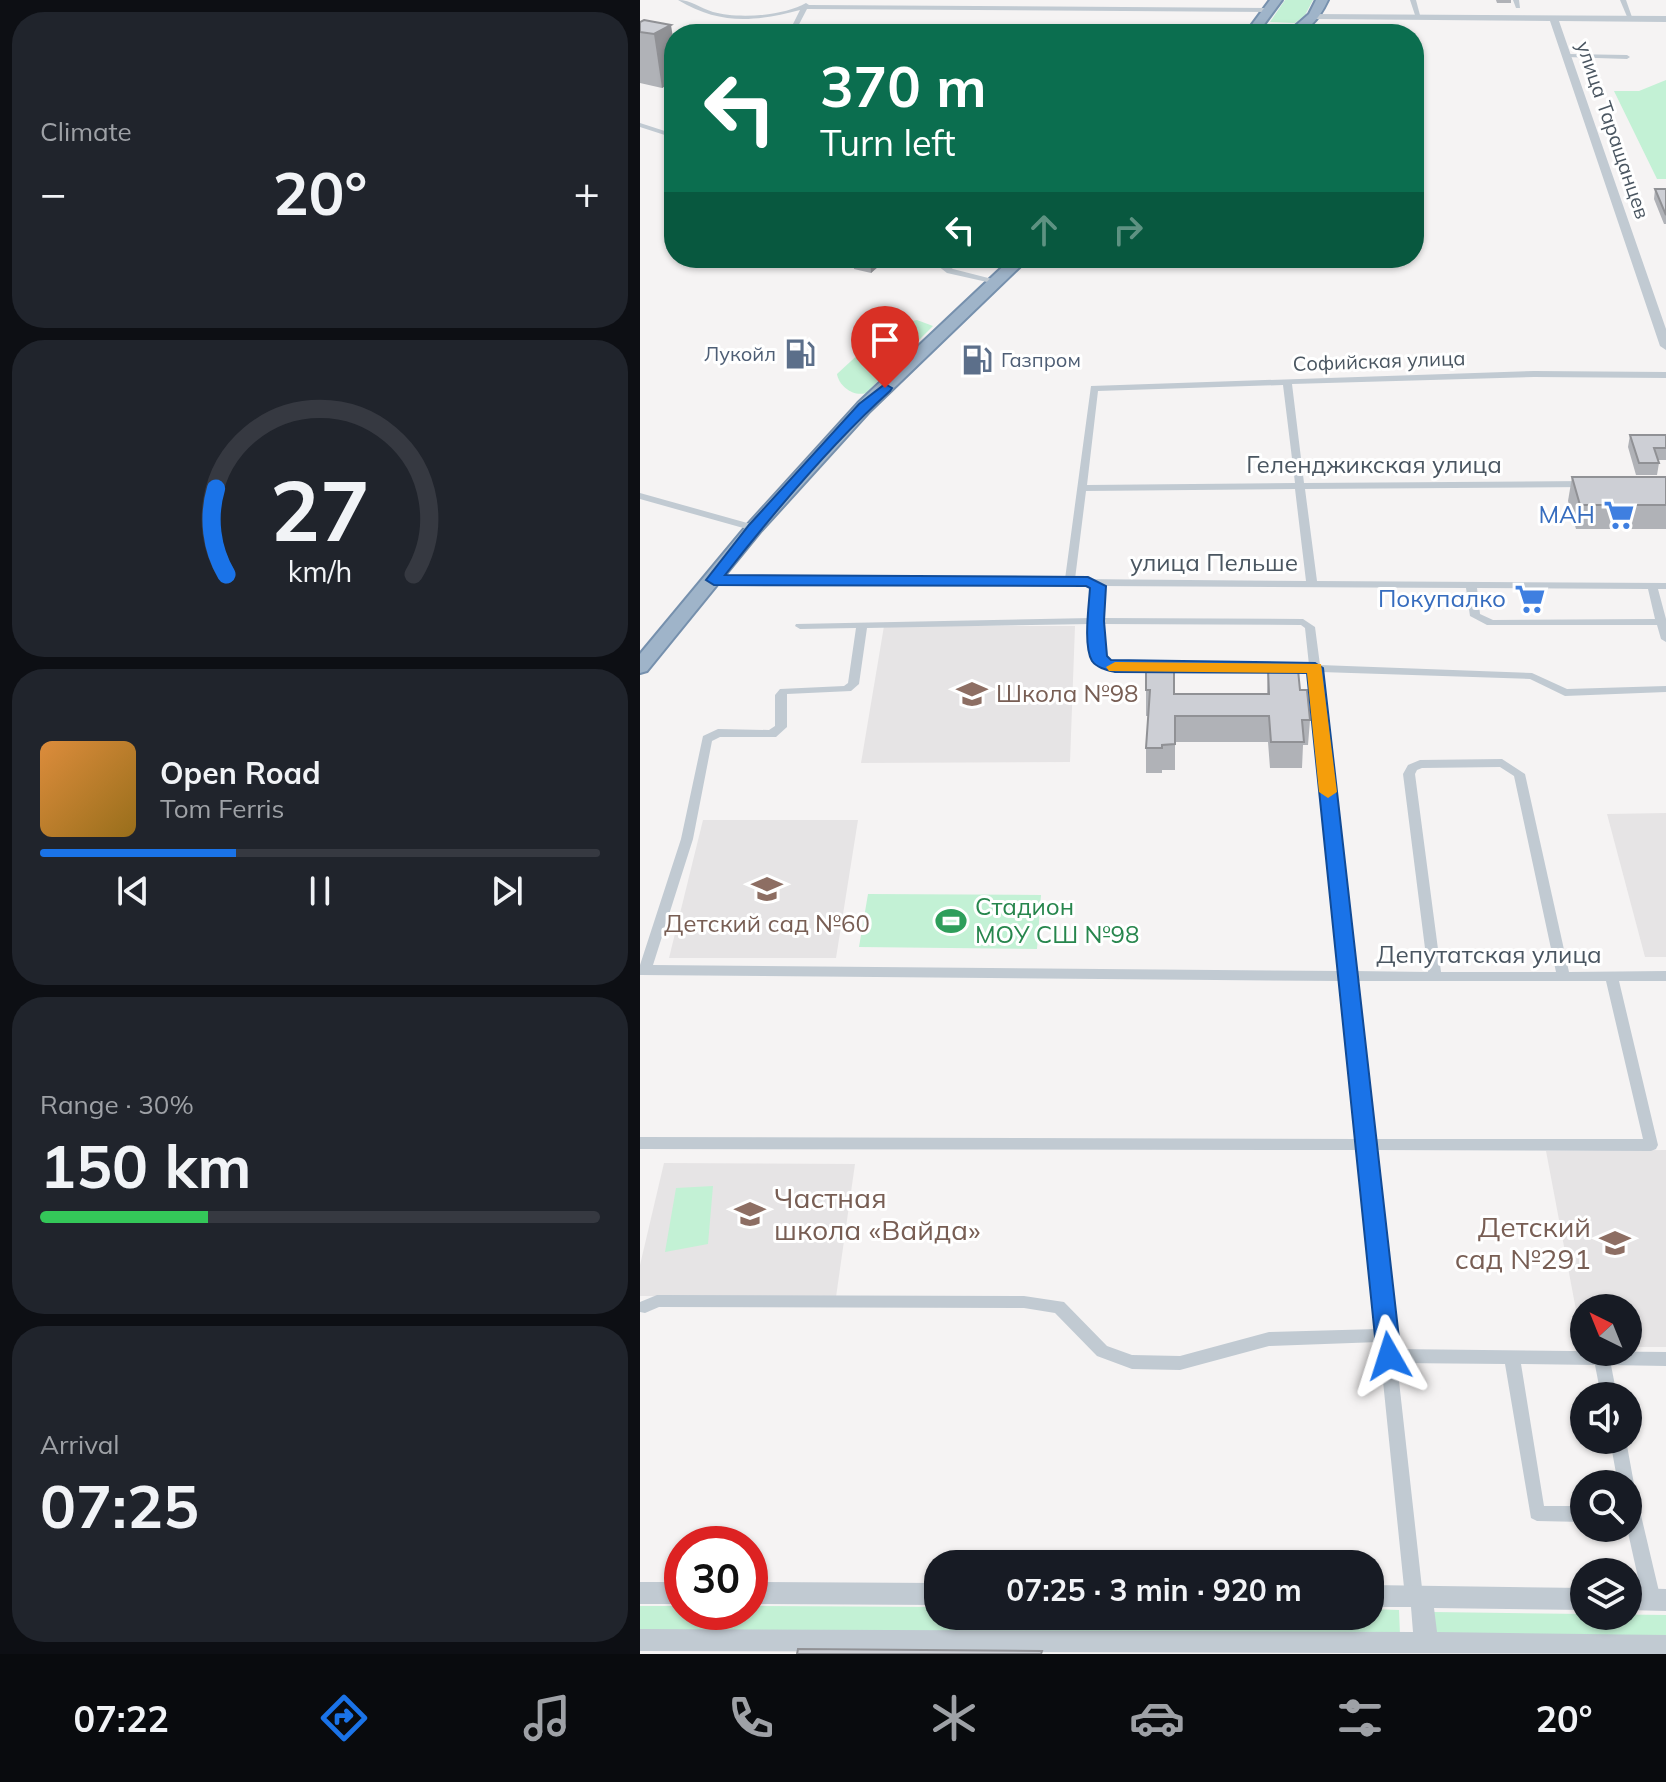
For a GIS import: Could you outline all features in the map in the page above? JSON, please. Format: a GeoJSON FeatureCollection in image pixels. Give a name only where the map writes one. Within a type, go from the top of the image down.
{"type":"FeatureCollection","features":[{"type":"Feature","properties":{"kind":"highway"},"geometry":{"type":"LineString","coordinates":[[1304,24],[1314,16],[1322,0]]}},
{"type":"Feature","properties":{"kind":"highway"},"geometry":{"type":"LineString","coordinates":[[1258,24],[1272,5]]}},
{"type":"Feature","properties":{"kind":"highway"},"geometry":{"type":"LineString","coordinates":[[640,667],[754,528],[864,407],[1010,268]]}},
{"type":"Feature","properties":{"kind":"street"},"geometry":{"type":"LineString","coordinates":[[681,0],[694,2],[699,10],[733,20],[806,3],[1272,5]]}},
{"type":"Feature","properties":{"kind":"street"},"geometry":{"type":"LineString","coordinates":[[1413,0],[1419,18]]}},
{"type":"Feature","properties":{"kind":"street"},"geometry":{"type":"LineString","coordinates":[[1623,0],[1631,19]]}},
{"type":"Feature","properties":{"kind":"street"},"geometry":{"type":"LineString","coordinates":[[796,24],[806,3]]}},
{"type":"Feature","properties":{"kind":"street"},"geometry":{"type":"LineString","coordinates":[[1314,16],[1666,19]]}},
{"type":"Feature","properties":{"kind":"street","name":"улица Таращанцев"},"geometry":{"type":"LineString","coordinates":[[1554,18],[1663,328],[1666,346]]}},
{"type":"Feature","properties":{"kind":"street"},"geometry":{"type":"LineString","coordinates":[[1568,56],[1627,57]]}},
{"type":"Feature","properties":{"kind":"street"},"geometry":{"type":"LineString","coordinates":[[640,125],[664,133]]}},
{"type":"Feature","properties":{"kind":"street"},"geometry":{"type":"LineString","coordinates":[[946,268],[996,281]]}},
{"type":"Feature","properties":{"kind":"street","name":"Софийская улица"},"geometry":{"type":"LineString","coordinates":[[1082,488],[1094,388],[1534,374],[1666,375]]}},
{"type":"Feature","properties":{"kind":"street"},"geometry":{"type":"LineString","coordinates":[[1287,382],[1312,584]]}},
{"type":"Feature","properties":{"kind":"street","name":"Геленджикская улица"},"geometry":{"type":"LineString","coordinates":[[1082,488],[1603,484]]}},
{"type":"Feature","properties":{"kind":"street"},"geometry":{"type":"LineString","coordinates":[[1070,581],[1082,488]]}},
{"type":"Feature","properties":{"kind":"street"},"geometry":{"type":"LineString","coordinates":[[640,496],[754,528]]}},
{"type":"Feature","properties":{"kind":"street","name":"улица Пельше"},"geometry":{"type":"LineString","coordinates":[[714,580],[1666,586]]}},
{"type":"Feature","properties":{"kind":"street"},"geometry":{"type":"LineString","coordinates":[[1095,582],[1098,586],[1096,621],[1099,658],[1115,667],[1315,668],[1532,676],[1565,693],[1666,689]]}},
{"type":"Feature","properties":{"kind":"street"},"geometry":{"type":"LineString","coordinates":[[1471,584],[1475,616],[1491,623],[1661,622]]}},
{"type":"Feature","properties":{"kind":"street"},"geometry":{"type":"LineString","coordinates":[[1652,586],[1666,639]]}},
{"type":"Feature","properties":{"kind":"street"},"geometry":{"type":"LineString","coordinates":[[800,626],[1096,621],[1303,622],[1310,627],[1389,1356],[1426,1643]]}},
{"type":"Feature","properties":{"kind":"street"},"geometry":{"type":"LineString","coordinates":[[643,970],[687,839],[707,739],[718,733],[772,734],[781,727],[781,695],[784,691],[847,689],[853,684],[862,625]]}},
{"type":"Feature","properties":{"kind":"street"},"geometry":{"type":"LineString","coordinates":[[1435,977],[1409,774],[1412,768],[1420,764],[1502,763],[1519,774],[1564,977]]}},
{"type":"Feature","properties":{"kind":"street","name":"Депутатская улица"},"geometry":{"type":"LineString","coordinates":[[643,970],[1061,971],[1347,977],[1666,976]]}},
{"type":"Feature","properties":{"kind":"street"},"geometry":{"type":"LineString","coordinates":[[640,1143],[1651,1145],[1612,977]]}},
{"type":"Feature","properties":{"kind":"street"},"geometry":{"type":"LineString","coordinates":[[645,1307],[657,1301],[1024,1302],[1059,1307],[1102,1351],[1132,1362],[1180,1363],[1269,1339],[1387,1335]]}},
{"type":"Feature","properties":{"kind":"street"},"geometry":{"type":"LineString","coordinates":[[1389,1356],[1570,1359]]}},
{"type":"Feature","properties":{"kind":"street"},"geometry":{"type":"LineString","coordinates":[[1512,1358],[1537,1513],[1570,1514]]}},
{"type":"Feature","properties":{"kind":"street"},"geometry":{"type":"LineString","coordinates":[[1642,1359],[1666,1359]]}},
{"type":"Feature","properties":{"kind":"street"},"geometry":{"type":"LineString","coordinates":[[1639,1542],[1659,1600]]}},
{"type":"Feature","properties":{"kind":"street"},"geometry":{"type":"LineString","coordinates":[[640,1593],[664,1593]]}},
{"type":"Feature","properties":{"kind":"street"},"geometry":{"type":"LineString","coordinates":[[768,1593],[924,1594]]}},
{"type":"Feature","properties":{"kind":"street"},"geometry":{"type":"LineString","coordinates":[[1384,1596],[1570,1599]]}},
{"type":"Feature","properties":{"kind":"street"},"geometry":{"type":"LineString","coordinates":[[640,1640],[743,1647],[1235,1647],[1426,1643],[1471,1649],[1666,1646]]}},
{"type":"Feature","properties":{"kind":"shaded area","name":"Школа №98"},"geometry":{"type":"Polygon","coordinates":[[[884,626],[1075,626],[1070,762],[861,763],[884,626]]]}},
{"type":"Feature","properties":{"kind":"shaded area"},"geometry":{"type":"Polygon","coordinates":[[[1666,813],[1666,957],[1645,957],[1607,814],[1666,813]]]}},
{"type":"Feature","properties":{"kind":"shaded area","name":"Детский сад №60"},"geometry":{"type":"Polygon","coordinates":[[[703,820],[858,820],[836,958],[669,958],[703,820]]]}},
{"type":"Feature","properties":{"kind":"shaded area","name":"Детский сад №291"},"geometry":{"type":"Polygon","coordinates":[[[1666,1150],[1666,1347],[1642,1347],[1642,1294],[1573,1294],[1546,1151],[1666,1150]]]}},
{"type":"Feature","properties":{"kind":"shaded area","name":"Частная школа «Вайда»"},"geometry":{"type":"Polygon","coordinates":[[[664,1163],[855,1164],[836,1297],[640,1296],[640,1265],[664,1163]]]}},
{"type":"Feature","properties":{"kind":"green space"},"geometry":{"type":"Polygon","coordinates":[[[1285,0],[1313,0],[1305,15],[1295,23],[1270,22],[1285,0]]]}},
{"type":"Feature","properties":{"kind":"green space"},"geometry":{"type":"Polygon","coordinates":[[[1666,80],[1666,179],[1657,179],[1614,91],[1639,91],[1666,80]]]}},
{"type":"Feature","properties":{"kind":"green space"},"geometry":{"type":"Polygon","coordinates":[[[917,320],[933,326],[866,393],[852,392],[844,386],[837,374],[889,326],[917,320]]]}},
{"type":"Feature","properties":{"kind":"green space","name":"Стадион МОУ СШ №98"},"geometry":{"type":"Polygon","coordinates":[[[868,894],[1041,895],[1037,949],[859,947],[868,894]]]}},
{"type":"Feature","properties":{"kind":"green space"},"geometry":{"type":"Polygon","coordinates":[[[713,1186],[708,1244],[665,1252],[676,1188],[713,1186]]]}},
{"type":"Feature","properties":{"kind":"green space"},"geometry":{"type":"Polygon","coordinates":[[[640,1606],[664,1606],[664,1630],[768,1630],[768,1606],[924,1607],[924,1630],[1384,1630],[1384,1609],[1399,1610],[1400,1635],[640,1631],[640,1606]]]}},
{"type":"Feature","properties":{"kind":"green space"},"geometry":{"type":"Polygon","coordinates":[[[1433,1612],[1570,1614],[1570,1630],[1642,1630],[1642,1615],[1666,1615],[1666,1637],[1434,1635],[1433,1612]]]}},
{"type":"Feature","properties":{"kind":"building"},"geometry":{"type":"Polygon","coordinates":[[[640,22],[666,24],[664,29],[654,34],[640,32],[640,22]]]}},
{"type":"Feature","properties":{"kind":"building"},"geometry":{"type":"Polygon","coordinates":[[[1655,189],[1666,189],[1666,215],[1655,189]]]}},
{"type":"Feature","properties":{"kind":"building"},"geometry":{"type":"Polygon","coordinates":[[[1630,435],[1666,435],[1666,448],[1654,448],[1659,463],[1639,463],[1630,435]]]}},
{"type":"Feature","properties":{"kind":"building"},"geometry":{"type":"Polygon","coordinates":[[[1572,477],[1666,477],[1666,505],[1580,505],[1572,477]]]}},
{"type":"Feature","properties":{"kind":"building"},"geometry":{"type":"Polygon","coordinates":[[[1146,664],[1174,664],[1174,694],[1269,694],[1268,670],[1298,670],[1300,690],[1307,690],[1310,720],[1302,720],[1304,742],[1271,742],[1269,716],[1175,716],[1175,744],[1146,748],[1150,690],[1146,690],[1146,664]]]}},
{"type":"Feature","properties":{"kind":"building"},"geometry":{"type":"Polygon","coordinates":[[[798,1649],[1042,1651],[1041,1654],[797,1654],[798,1649]]]}},
{"type":"Feature","properties":{"kind":"slow traffic"},"geometry":{"type":"LineString","coordinates":[[1115,667],[1315,668],[1328,792]]}},
{"type":"Feature","properties":{"kind":"place","name":"Лукойл"},"geometry":{"type":"Point","coordinates":[800,354]}},
{"type":"Feature","properties":{"kind":"place","name":"Газпром"},"geometry":{"type":"Point","coordinates":[977,360]}},
{"type":"Feature","properties":{"kind":"place","name":"МАН"},"geometry":{"type":"Point","coordinates":[1619,515]}},
{"type":"Feature","properties":{"kind":"place","name":"Покупалко"},"geometry":{"type":"Point","coordinates":[1530,599]}},
{"type":"Feature","properties":{"kind":"place","name":"Школа №98"},"geometry":{"type":"Point","coordinates":[972,694]}},
{"type":"Feature","properties":{"kind":"place","name":"Детский сад №60"},"geometry":{"type":"Point","coordinates":[767,889]}},
{"type":"Feature","properties":{"kind":"place","name":"Стадион МОУ СШ №98"},"geometry":{"type":"Point","coordinates":[951,921]}},
{"type":"Feature","properties":{"kind":"place","name":"Частная школа «Вайда»"},"geometry":{"type":"Point","coordinates":[750,1214]}},
{"type":"Feature","properties":{"kind":"place","name":"Детский сад №291"},"geometry":{"type":"Point","coordinates":[1615,1243]}},
{"type":"Feature","properties":{"kind":"route"},"geometry":{"type":"LineString","coordinates":[[885,388],[754,528],[714,580],[1095,582],[1098,586],[1096,621],[1099,658],[1105,664],[1115,667],[1315,668],[1389,1356]]}}]}
